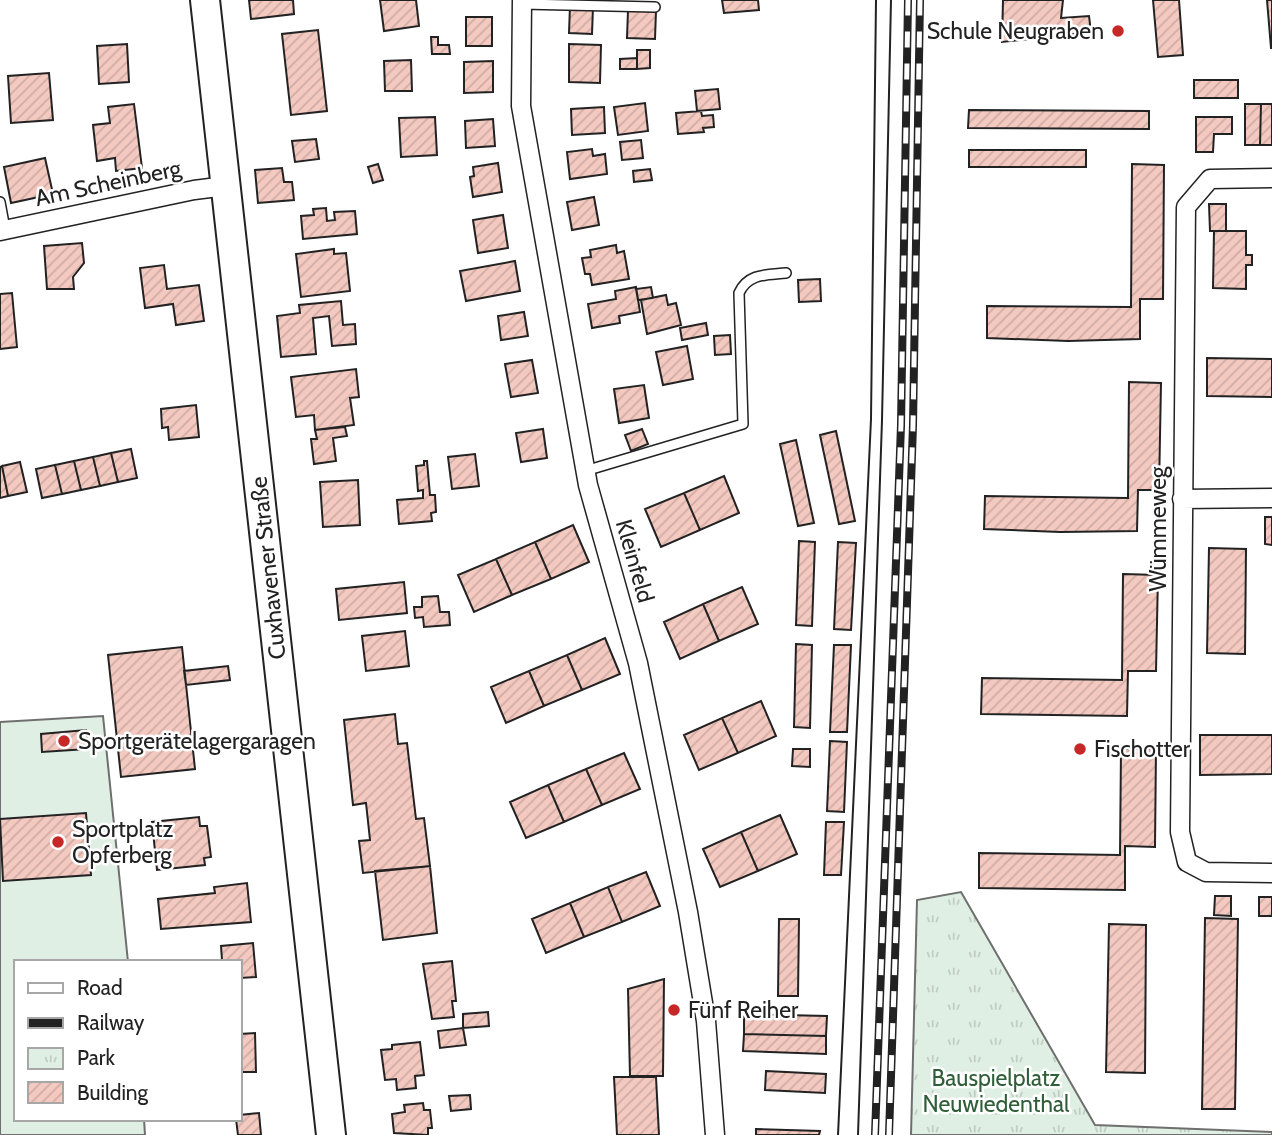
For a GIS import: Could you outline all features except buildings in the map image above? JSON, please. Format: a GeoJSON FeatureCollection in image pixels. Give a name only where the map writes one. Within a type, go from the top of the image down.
{"type":"FeatureCollection","features":[{"type":"Feature","properties":{"kind":"main road","name":"Cuxhavener Straße"},"geometry":{"type":"LineString","coordinates":[[205,0],[331,1135]]}},
{"type":"Feature","properties":{"kind":"street","name":"Kleinfeld"},"geometry":{"type":"LineString","coordinates":[[522,2],[521,106],[585,471],[638,663],[688,912],[706,1021],[715,1135]]}},
{"type":"Feature","properties":{"kind":"street","name":"Wümmeweg"},"geometry":{"type":"LineString","coordinates":[[1272,178],[1210,179],[1186,207],[1180,832],[1187,862],[1206,872],[1272,873]]}},
{"type":"Feature","properties":{"kind":"street","name":"Am Scheinberg"},"geometry":{"type":"LineString","coordinates":[[3,230],[182,192],[226,186]]}},
{"type":"Feature","properties":{"kind":"street"},"geometry":{"type":"LineString","coordinates":[[1182,499],[1272,498]]}},
{"type":"Feature","properties":{"kind":"lane"},"geometry":{"type":"LineString","coordinates":[[522,2],[655,7]]}},
{"type":"Feature","properties":{"kind":"lane"},"geometry":{"type":"LineString","coordinates":[[0,202],[3,230]]}},
{"type":"Feature","properties":{"kind":"lane"},"geometry":{"type":"LineString","coordinates":[[585,471],[743,424],[739,293],[744,283],[753,277],[786,273]]}},
{"type":"Feature","properties":{"kind":"green space","name":"Sportplatz Opferberg"},"geometry":{"type":"Polygon","coordinates":[[[103,716],[128,960],[14,960],[14,1121],[144,1121],[145,1135],[0,1135],[0,722],[103,716]]]}},
{"type":"Feature","properties":{"kind":"green space","name":"Bauspielplatz Neuwiedenthal"},"geometry":{"type":"Polygon","coordinates":[[[961,892],[1095,1125],[1272,1132],[1272,1135],[911,1135],[917,900],[961,892]]]}},
{"type":"Feature","properties":{"kind":"tram line"},"geometry":{"type":"LineString","coordinates":[[838,1135],[871,419],[876,0]]}},
{"type":"Feature","properties":{"kind":"tram line"},"geometry":{"type":"LineString","coordinates":[[858,1135],[882,420],[891,0]]}},
{"type":"Feature","properties":{"kind":"railway"},"geometry":{"type":"LineString","coordinates":[[875,1135],[901,425],[908,0]]}},
{"type":"Feature","properties":{"kind":"railway"},"geometry":{"type":"LineString","coordinates":[[889,1135],[913,425],[920,0]]}},
{"type":"Feature","properties":{"kind":"place","name":"Schule Neugraben"},"geometry":{"type":"Point","coordinates":[1118,31]}},
{"type":"Feature","properties":{"kind":"place","name":"Sportgerätelagergaragen"},"geometry":{"type":"Point","coordinates":[64,741]}},
{"type":"Feature","properties":{"kind":"place","name":"Fischotter"},"geometry":{"type":"Point","coordinates":[1080,749]}},
{"type":"Feature","properties":{"kind":"place","name":"Sportplatz Opferberg"},"geometry":{"type":"Point","coordinates":[58,842]}},
{"type":"Feature","properties":{"kind":"place","name":"Fünf Reiher"},"geometry":{"type":"Point","coordinates":[674,1010]}}]}
